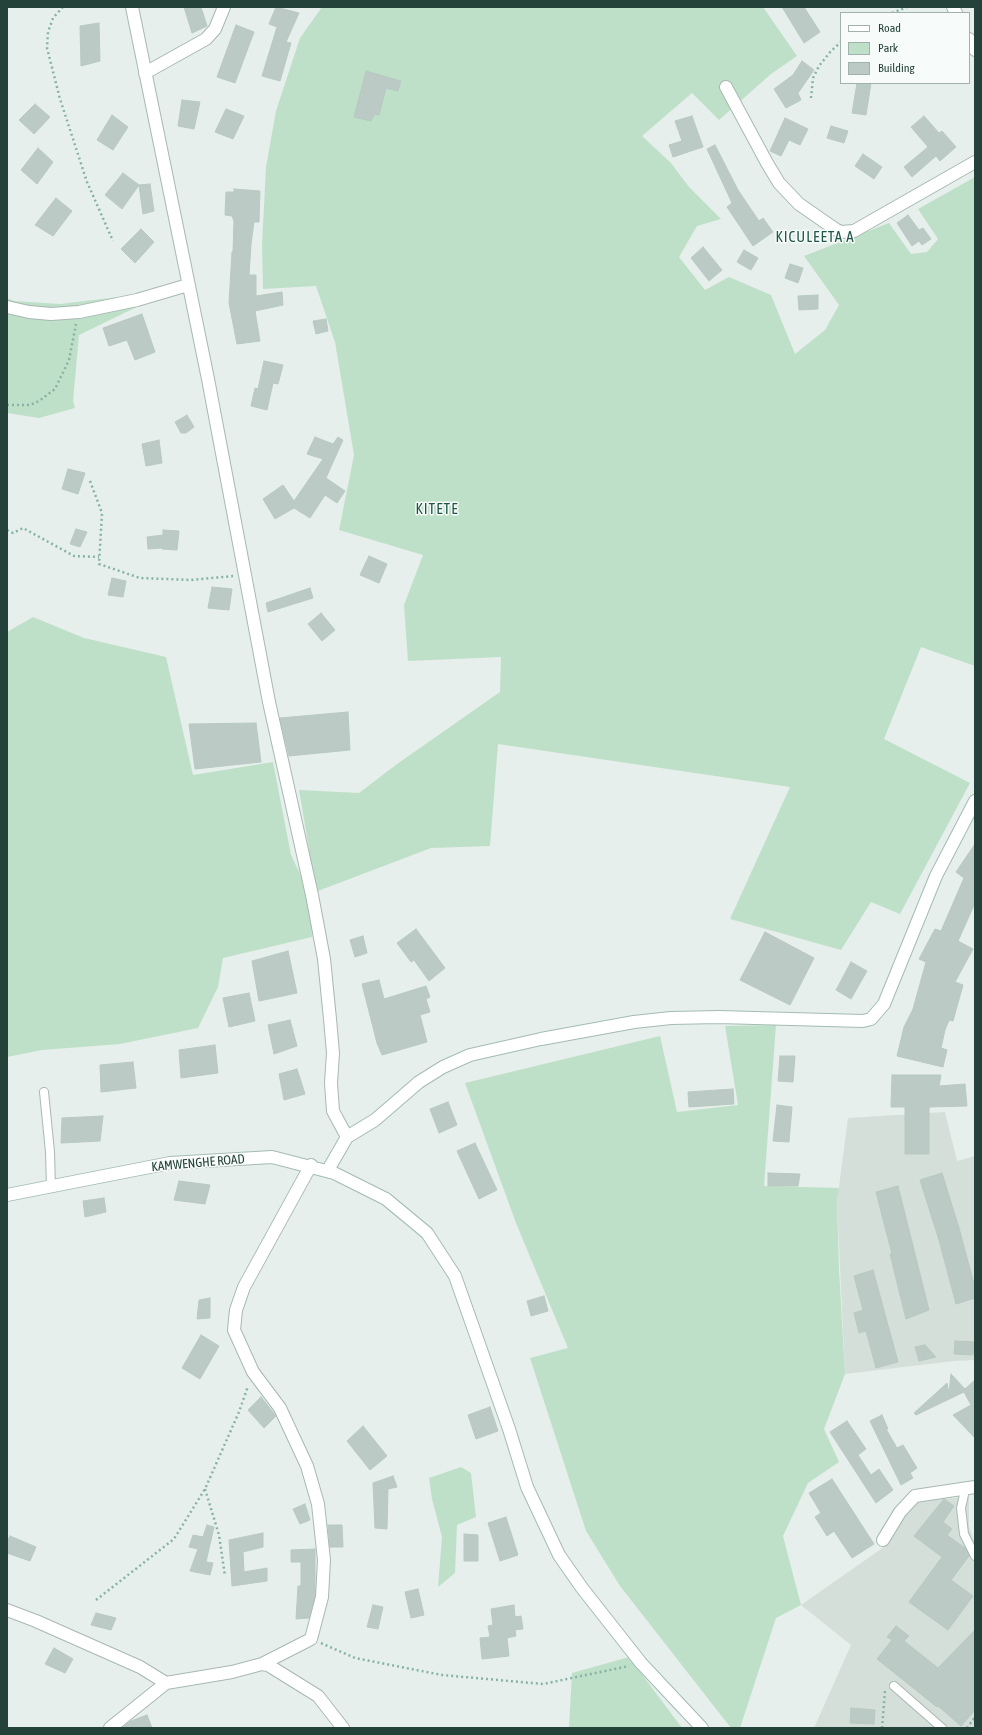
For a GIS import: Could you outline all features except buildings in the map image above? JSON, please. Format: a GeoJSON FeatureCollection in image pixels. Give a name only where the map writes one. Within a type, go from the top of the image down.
{"type":"FeatureCollection","features":[{"type":"Feature","properties":{"kind":"street"},"geometry":{"type":"LineString","coordinates":[[132,7],[208,379],[269,702],[312,895],[324,960],[333,1053],[331,1083],[333,1111],[347,1137]]}},
{"type":"Feature","properties":{"kind":"street"},"geometry":{"type":"LineString","coordinates":[[146,73],[206,39],[215,29],[224,7]]}},
{"type":"Feature","properties":{"kind":"street"},"geometry":{"type":"LineString","coordinates":[[726,87],[779,183],[800,204],[841,232],[854,231],[975,162]]}},
{"type":"Feature","properties":{"kind":"street"},"geometry":{"type":"LineString","coordinates":[[7,307],[29,312],[51,314],[79,312],[138,300],[188,285]]}},
{"type":"Feature","properties":{"kind":"street"},"geometry":{"type":"LineString","coordinates":[[328,1170],[347,1137],[375,1120],[419,1082],[443,1067],[470,1055],[626,1024],[671,1018],[719,1017],[863,1021],[871,1019],[884,1004],[936,876],[975,801]]}},
{"type":"Feature","properties":{"kind":"street","name":"KAMWENGHE ROAD"},"geometry":{"type":"LineString","coordinates":[[7,1195],[51,1188],[170,1163],[272,1157],[328,1170],[341,1175],[386,1199],[427,1233],[455,1276],[504,1414],[527,1487],[559,1555],[582,1588],[641,1663],[702,1728]]}},
{"type":"Feature","properties":{"kind":"street"},"geometry":{"type":"LineString","coordinates":[[110,1728],[166,1683],[232,1672],[262,1664],[311,1638],[322,1596],[324,1560],[318,1504],[307,1466],[280,1408],[253,1372],[234,1330],[236,1310],[244,1287],[311,1165]]}},
{"type":"Feature","properties":{"kind":"street"},"geometry":{"type":"LineString","coordinates":[[884,1540],[900,1512],[915,1496],[970,1488]]}},
{"type":"Feature","properties":{"kind":"street"},"geometry":{"type":"LineString","coordinates":[[7,1610],[36,1621],[140,1667],[166,1683]]}},
{"type":"Feature","properties":{"kind":"street"},"geometry":{"type":"LineString","coordinates":[[262,1664],[268,1666],[318,1696],[343,1728]]}},
{"type":"Feature","properties":{"kind":"lane"},"geometry":{"type":"LineString","coordinates":[[44,1092],[50,1152],[51,1188]]}},
{"type":"Feature","properties":{"kind":"lane"},"geometry":{"type":"LineString","coordinates":[[970,1488],[960,1508],[964,1534],[975,1556]]}},
{"type":"Feature","properties":{"kind":"lane"},"geometry":{"type":"LineString","coordinates":[[894,1686],[942,1728]]}},
{"type":"Feature","properties":{"kind":"path"},"geometry":{"type":"LineString","coordinates":[[63,7],[53,18],[50,25],[47,48],[60,99],[83,169],[113,241]]}},
{"type":"Feature","properties":{"kind":"path"},"geometry":{"type":"LineString","coordinates":[[894,12],[907,7]]}},
{"type":"Feature","properties":{"kind":"path"},"geometry":{"type":"LineString","coordinates":[[811,98],[813,78],[819,66],[831,51],[840,43]]}},
{"type":"Feature","properties":{"kind":"path"},"geometry":{"type":"LineString","coordinates":[[7,405],[30,405],[39,401],[55,389],[69,360],[79,312]]}},
{"type":"Feature","properties":{"kind":"path"},"geometry":{"type":"LineString","coordinates":[[90,481],[102,513],[99,564],[140,578],[192,580],[244,575]]}},
{"type":"Feature","properties":{"kind":"path"},"geometry":{"type":"LineString","coordinates":[[7,530],[13,533],[23,528],[74,556],[99,557]]}},
{"type":"Feature","properties":{"kind":"path"},"geometry":{"type":"LineString","coordinates":[[96,1600],[174,1539],[204,1489],[239,1412],[253,1372]]}},
{"type":"Feature","properties":{"kind":"path"},"geometry":{"type":"LineString","coordinates":[[204,1489],[219,1534],[225,1576]]}},
{"type":"Feature","properties":{"kind":"path"},"geometry":{"type":"LineString","coordinates":[[311,1638],[355,1658],[434,1674],[543,1684],[641,1663]]}},
{"type":"Feature","properties":{"kind":"path"},"geometry":{"type":"LineString","coordinates":[[882,1728],[884,1692],[886,1689],[894,1686]]}},
{"type":"Feature","properties":{"kind":"path"},"geometry":{"type":"LineString","coordinates":[[967,1728],[975,1717]]}},
{"type":"Feature","properties":{"kind":"shaded area"},"geometry":{"type":"Polygon","coordinates":[[[945,1112],[957,1161],[975,1156],[975,1360],[954,1361],[845,1374],[837,1202],[848,1118],[945,1112]]]}},
{"type":"Feature","properties":{"kind":"shaded area"},"geometry":{"type":"Polygon","coordinates":[[[969,1497],[969,1527],[975,1544],[975,1728],[814,1728],[851,1645],[801,1605],[884,1547],[903,1516],[917,1501],[969,1497]]]}},
{"type":"Feature","properties":{"kind":"green space"},"geometry":{"type":"Polygon","coordinates":[[[322,7],[763,7],[797,56],[771,74],[719,120],[692,93],[642,136],[671,163],[689,187],[721,219],[697,226],[679,257],[705,290],[729,277],[771,295],[795,354],[825,330],[839,305],[804,256],[889,223],[911,254],[927,252],[938,239],[918,209],[975,177],[975,666],[921,647],[884,739],[970,783],[900,914],[871,902],[841,950],[730,919],[790,787],[498,744],[490,846],[431,848],[310,894],[312,937],[223,958],[218,987],[198,1028],[120,1044],[42,1050],[7,1057],[7,632],[33,617],[84,638],[166,657],[193,775],[273,762],[291,855],[309,893],[309,849],[299,790],[359,793],[397,764],[500,692],[501,657],[408,661],[404,605],[423,555],[339,530],[354,455],[335,342],[316,286],[263,289],[262,245],[266,167],[276,111],[300,38],[322,7]]]}},
{"type":"Feature","properties":{"kind":"green space"},"geometry":{"type":"Polygon","coordinates":[[[182,285],[79,335],[73,401],[75,408],[39,418],[7,413],[7,298],[14,301],[60,304],[152,293],[182,285]]]}},
{"type":"Feature","properties":{"kind":"green space"},"geometry":{"type":"Polygon","coordinates":[[[776,1025],[764,1186],[839,1188],[837,1202],[839,1269],[845,1374],[824,1429],[839,1462],[808,1483],[783,1536],[801,1605],[776,1618],[740,1728],[731,1728],[620,1586],[586,1531],[530,1358],[568,1348],[516,1223],[465,1083],[660,1036],[677,1112],[738,1105],[725,1026],[776,1025]]]}},
{"type":"Feature","properties":{"kind":"green space"},"geometry":{"type":"Polygon","coordinates":[[[461,1467],[471,1473],[476,1517],[457,1525],[455,1573],[438,1587],[442,1537],[432,1499],[429,1478],[461,1467]]]}},
{"type":"Feature","properties":{"kind":"green space"},"geometry":{"type":"Polygon","coordinates":[[[629,1657],[682,1728],[569,1728],[572,1673],[629,1657]]]}},
{"type":"Feature","properties":{"kind":"district","name":"KICULEETA A"},"geometry":{"type":"Point","coordinates":[815,237]}},
{"type":"Feature","properties":{"kind":"district","name":"KITETE"},"geometry":{"type":"Point","coordinates":[437,509]}}]}
